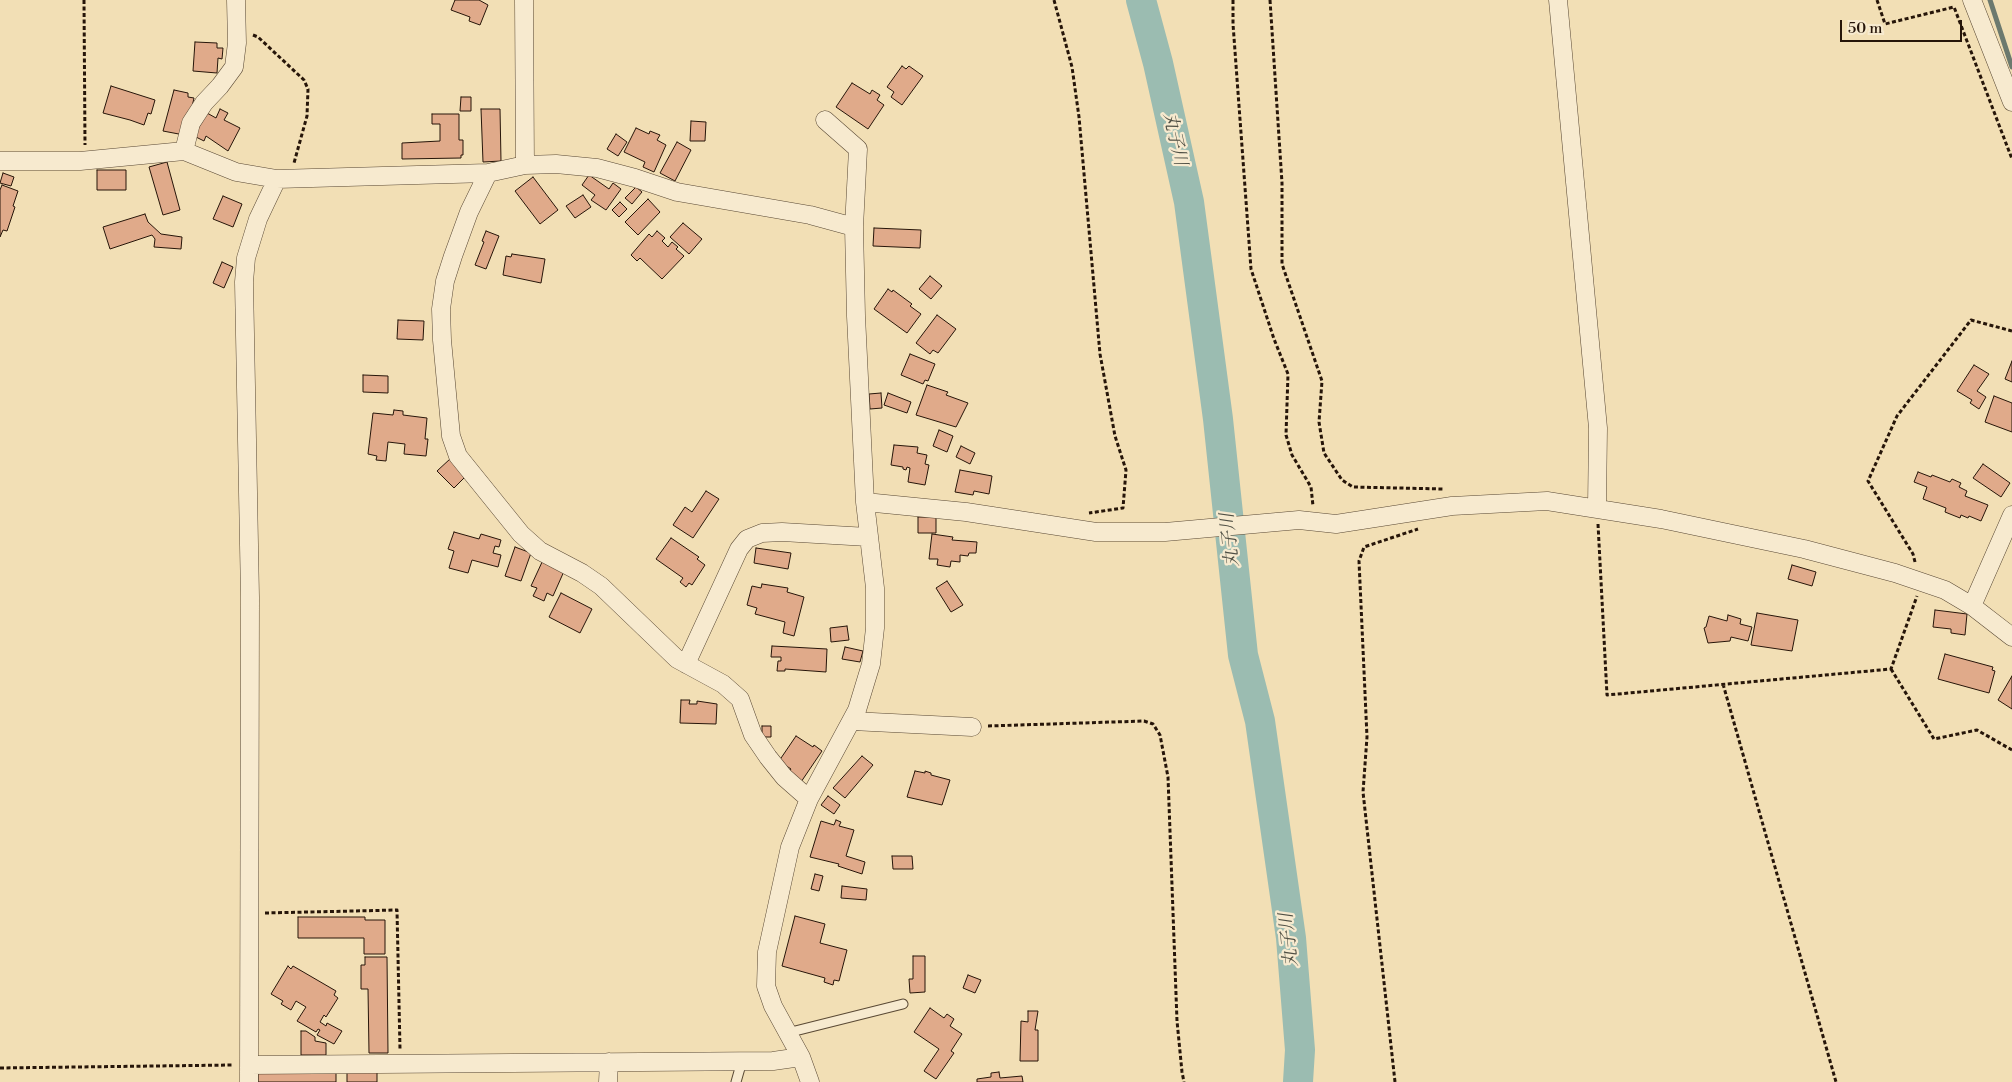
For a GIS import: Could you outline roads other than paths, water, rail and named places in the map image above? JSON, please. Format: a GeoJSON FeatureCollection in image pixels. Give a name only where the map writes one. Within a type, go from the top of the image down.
{"type":"FeatureCollection","features":[{"type":"Feature","properties":{"kind":"street"},"geometry":{"type":"LineString","coordinates":[[184,151],[191,123],[204,103],[234,67],[236,0]]}},
{"type":"Feature","properties":{"kind":"street"},"geometry":{"type":"LineString","coordinates":[[524,0],[525,165]]}},
{"type":"Feature","properties":{"kind":"street"},"geometry":{"type":"LineString","coordinates":[[1558,0],[1598,428],[1597,507]]}},
{"type":"Feature","properties":{"kind":"street"},"geometry":{"type":"LineString","coordinates":[[1972,0],[2012,102]]}},
{"type":"Feature","properties":{"kind":"street"},"geometry":{"type":"LineString","coordinates":[[810,1082],[801,1057],[773,1006],[766,986],[767,952],[790,847],[809,799],[857,710],[871,664],[876,628],[875,588],[865,502],[854,227],[858,149],[825,120]]}},
{"type":"Feature","properties":{"kind":"street"},"geometry":{"type":"LineString","coordinates":[[0,161],[85,161],[184,151],[236,172],[284,178],[488,173],[525,165],[556,164],[597,168],[677,192],[810,214],[854,227]]}},
{"type":"Feature","properties":{"kind":"street"},"geometry":{"type":"LineString","coordinates":[[488,173],[469,212],[452,256],[445,280],[441,309],[442,340],[452,436],[458,456],[521,534],[540,551],[582,573],[601,586],[664,648],[686,664],[723,684],[740,699],[753,735],[768,757],[784,777],[809,799]]}},
{"type":"Feature","properties":{"kind":"street"},"geometry":{"type":"LineString","coordinates":[[284,178],[258,219],[246,258],[244,282],[250,597],[249,1074],[400,1064],[773,1061],[801,1057]]}},
{"type":"Feature","properties":{"kind":"street"},"geometry":{"type":"LineString","coordinates":[[865,502],[966,512],[1096,532],[1165,532],[1306,521],[1336,524],[1442,508],[1501,502],[1547,501],[1661,518],[1804,549],[1922,582],[1946,590],[1972,606],[2012,637]]}},
{"type":"Feature","properties":{"kind":"street"},"geometry":{"type":"LineString","coordinates":[[1972,606],[2012,515]]}},
{"type":"Feature","properties":{"kind":"street"},"geometry":{"type":"LineString","coordinates":[[686,664],[739,549],[747,539],[762,533],[782,532],[868,537]]}},
{"type":"Feature","properties":{"kind":"street"},"geometry":{"type":"LineString","coordinates":[[852,721],[972,727]]}},
{"type":"Feature","properties":{"kind":"street"},"geometry":{"type":"LineString","coordinates":[[608,1082],[609,1062]]}},
{"type":"Feature","properties":{"kind":"lane"},"geometry":{"type":"LineString","coordinates":[[788,1033],[903,1004]]}},
{"type":"Feature","properties":{"kind":"lane"},"geometry":{"type":"LineString","coordinates":[[736,1082],[742,1061]]}},
{"type":"Feature","properties":{"kind":"waterway","name":"丸子川"},"geometry":{"type":"LineString","coordinates":[[1141,0],[1158,63],[1189,202],[1218,419],[1243,655],[1260,721],[1291,938],[1300,1050],[1298,1082]]}},
{"type":"Feature","properties":{"kind":"waterway"},"geometry":{"type":"LineString","coordinates":[[1990,0],[2012,67]]}}]}
